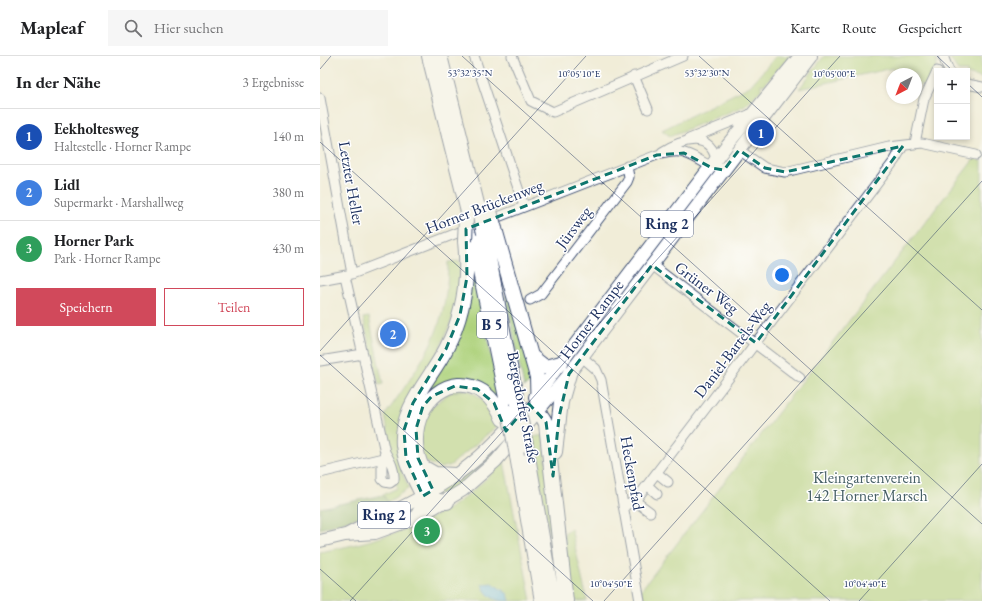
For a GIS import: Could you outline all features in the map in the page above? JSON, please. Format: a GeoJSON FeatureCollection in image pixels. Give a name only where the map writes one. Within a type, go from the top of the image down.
{"type":"FeatureCollection","features":[{"type":"Feature","properties":{"kind":"highway","name":"B 5"},"geometry":{"type":"LineString","coordinates":[[429,56],[474,212]]}},
{"type":"Feature","properties":{"kind":"highway","name":"B 5"},"geometry":{"type":"LineString","coordinates":[[440,56],[457,118],[479,235]]}},
{"type":"Feature","properties":{"kind":"highway"},"geometry":{"type":"LineString","coordinates":[[474,212],[479,235],[531,356],[537,377],[538,412]]}},
{"type":"Feature","properties":{"kind":"highway"},"geometry":{"type":"LineString","coordinates":[[447,502],[428,495],[406,458],[403,446],[404,430],[413,403],[446,349],[460,315],[467,277],[479,235]]}},
{"type":"Feature","properties":{"kind":"highway","name":"Bergedorfer Straße"},"geometry":{"type":"LineString","coordinates":[[479,235],[513,411],[521,482],[542,601]]}},
{"type":"Feature","properties":{"kind":"highway"},"geometry":{"type":"LineString","coordinates":[[531,356],[545,366],[565,369],[553,476]]}},
{"type":"Feature","properties":{"kind":"highway"},"geometry":{"type":"LineString","coordinates":[[416,518],[428,495],[416,445],[418,420],[427,402],[438,392],[445,389],[462,386],[477,389],[494,403],[513,411],[528,409],[538,412],[544,418],[546,424],[566,601]]}},
{"type":"Feature","properties":{"kind":"highway"},"geometry":{"type":"LineString","coordinates":[[513,411],[518,454]]}},
{"type":"Feature","properties":{"kind":"highway","name":"Bergedorfer Straße"},"geometry":{"type":"LineString","coordinates":[[518,454],[553,601]]}},
{"type":"Feature","properties":{"kind":"highway"},"geometry":{"type":"LineString","coordinates":[[421,466],[435,474],[456,475]]}},
{"type":"Feature","properties":{"kind":"main road","name":"Horner Rampe"},"geometry":{"type":"LineString","coordinates":[[320,541],[345,535],[376,533],[416,518],[447,502],[472,484],[496,461],[538,412],[565,369],[575,344],[718,165],[752,113],[800,56]]}},
{"type":"Feature","properties":{"kind":"main road","name":"Horner Rampe"},"geometry":{"type":"LineString","coordinates":[[345,535],[428,495],[456,475],[493,444],[513,411],[582,357],[715,182],[718,165],[740,150],[811,56]]}},
{"type":"Feature","properties":{"kind":"main road"},"geometry":{"type":"LineString","coordinates":[[575,344],[582,357]]}},
{"type":"Feature","properties":{"kind":"street"},"geometry":{"type":"LineString","coordinates":[[474,56],[524,206]]}},
{"type":"Feature","properties":{"kind":"street"},"geometry":{"type":"LineString","coordinates":[[512,56],[531,101],[553,112],[683,56]]}},
{"type":"Feature","properties":{"kind":"street"},"geometry":{"type":"LineString","coordinates":[[939,68],[944,59]]}},
{"type":"Feature","properties":{"kind":"street"},"geometry":{"type":"LineString","coordinates":[[634,76],[648,109]]}},
{"type":"Feature","properties":{"kind":"street"},"geometry":{"type":"LineString","coordinates":[[915,143],[924,99],[934,77]]}},
{"type":"Feature","properties":{"kind":"street"},"geometry":{"type":"LineString","coordinates":[[970,85],[982,87]]}},
{"type":"Feature","properties":{"kind":"street","name":"Letzter Heller"},"geometry":{"type":"LineString","coordinates":[[320,98],[323,131],[363,354],[384,455],[320,473]]}},
{"type":"Feature","properties":{"kind":"street","name":"Horner Brückenweg"},"geometry":{"type":"LineString","coordinates":[[657,155],[674,144],[685,141],[752,113]]}},
{"type":"Feature","properties":{"kind":"street","name":"Horner Brückenweg"},"geometry":{"type":"LineString","coordinates":[[685,141],[695,140],[704,143],[711,148],[718,165]]}},
{"type":"Feature","properties":{"kind":"street"},"geometry":{"type":"LineString","coordinates":[[740,150],[765,168],[784,172],[889,147],[915,143],[976,155]]}},
{"type":"Feature","properties":{"kind":"street","name":"Daniel-Bartels-Weg"},"geometry":{"type":"LineString","coordinates":[[623,506],[635,500],[657,473],[890,166],[903,146]]}},
{"type":"Feature","properties":{"kind":"street","name":"Horner Brückenweg"},"geometry":{"type":"LineString","coordinates":[[320,280],[349,275],[657,155],[674,152],[684,153],[718,165]]}},
{"type":"Feature","properties":{"kind":"street","name":"Jürsweg"},"geometry":{"type":"LineString","coordinates":[[530,300],[541,294],[627,182],[629,177],[627,166]]}},
{"type":"Feature","properties":{"kind":"street","name":"Grüner Weg"},"geometry":{"type":"LineString","coordinates":[[652,265],[800,378]]}},
{"type":"Feature","properties":{"kind":"street"},"geometry":{"type":"LineString","coordinates":[[320,362],[363,354]]}},
{"type":"Feature","properties":{"kind":"street","name":"Heckenpfad"},"geometry":{"type":"LineString","coordinates":[[582,357],[596,368],[601,380],[640,601]]}},
{"type":"Feature","properties":{"kind":"street"},"geometry":{"type":"LineString","coordinates":[[657,473],[668,482]]}},
{"type":"Feature","properties":{"kind":"street"},"geometry":{"type":"LineString","coordinates":[[647,485],[657,494]]}},
{"type":"Feature","properties":{"kind":"street"},"geometry":{"type":"LineString","coordinates":[[635,500],[650,512]]}},
{"type":"Feature","properties":{"kind":"highlighted area"},"geometry":{"type":"Polygon","coordinates":[[[903,146],[756,343],[652,265],[569,374],[559,417],[553,476],[546,422],[529,404],[506,431],[494,403],[477,389],[455,386],[432,396],[423,406],[416,429],[418,458],[433,490],[423,496],[406,458],[404,430],[413,403],[446,349],[460,315],[467,277],[466,229],[657,155],[684,153],[712,168],[724,170],[739,150],[765,168],[785,172],[903,146]]]}},
{"type":"Feature","properties":{"kind":"green space"},"geometry":{"type":"Polygon","coordinates":[[[776,56],[790,56],[764,85],[761,84],[761,90],[744,106],[670,136],[662,130],[750,86],[776,56]]]}},
{"type":"Feature","properties":{"kind":"green space"},"geometry":{"type":"Polygon","coordinates":[[[824,56],[936,56],[937,66],[934,68],[934,72],[927,85],[922,85],[922,68],[886,68],[886,70],[799,89],[824,56]]]}},
{"type":"Feature","properties":{"kind":"green space"},"geometry":{"type":"Polygon","coordinates":[[[949,56],[982,56],[982,78],[970,75],[970,68],[956,68],[949,56]]]}},
{"type":"Feature","properties":{"kind":"green space","name":"Kleingartenverein 142 Horner Marsch"},"geometry":{"type":"Polygon","coordinates":[[[974,159],[982,161],[982,601],[643,601],[641,590],[974,159]]]}},
{"type":"Feature","properties":{"kind":"green space"},"geometry":{"type":"Polygon","coordinates":[[[460,261],[458,304],[398,452],[403,475],[409,488],[388,502],[383,495],[397,488],[385,415],[424,357],[436,332],[445,299],[448,262],[460,261]]]}},
{"type":"Feature","properties":{"kind":"green space"},"geometry":{"type":"Polygon","coordinates":[[[472,272],[474,273],[501,402],[478,385],[423,401],[472,272]]]}},
{"type":"Feature","properties":{"kind":"green space"},"geometry":{"type":"Polygon","coordinates":[[[506,296],[510,296],[532,381],[524,387],[506,296]]]}},
{"type":"Feature","properties":{"kind":"green space"},"geometry":{"type":"Polygon","coordinates":[[[369,317],[383,384],[379,385],[363,318],[369,317]]]}},
{"type":"Feature","properties":{"kind":"green space"},"geometry":{"type":"Polygon","coordinates":[[[468,390],[479,396],[487,404],[493,414],[497,426],[451,465],[441,468],[424,461],[419,439],[426,411],[452,391],[468,390]]]}},
{"type":"Feature","properties":{"kind":"green space"},"geometry":{"type":"Polygon","coordinates":[[[543,435],[558,568],[555,570],[533,437],[543,435]]]}},
{"type":"Feature","properties":{"kind":"green space"},"geometry":{"type":"Polygon","coordinates":[[[499,442],[502,447],[460,487],[446,496],[436,493],[499,442]]]}},
{"type":"Feature","properties":{"kind":"green space"},"geometry":{"type":"Polygon","coordinates":[[[504,461],[531,601],[320,601],[320,552],[370,541],[418,524],[433,517],[448,509],[470,493],[504,461]]]}},
{"type":"Feature","properties":{"kind":"green space"},"geometry":{"type":"Polygon","coordinates":[[[383,495],[388,502],[369,514],[320,529],[320,508],[383,495]]]}},
{"type":"Feature","properties":{"kind":"green space"},"geometry":{"type":"Polygon","coordinates":[[[571,528],[587,601],[572,601],[564,533],[571,528]]]}},
{"type":"Feature","properties":{"kind":"water"},"geometry":{"type":"Polygon","coordinates":[[[492,583],[508,594],[510,601],[500,600],[489,596],[482,584],[492,583]]]}},
{"type":"Feature","properties":{"kind":"place","name":"Eekholtesweg"},"geometry":{"type":"Point","coordinates":[761,133]}},
{"type":"Feature","properties":{"kind":"place","name":"Lidl"},"geometry":{"type":"Point","coordinates":[393,334]}},
{"type":"Feature","properties":{"kind":"place","name":"Horner Park"},"geometry":{"type":"Point","coordinates":[427,531]}}]}
